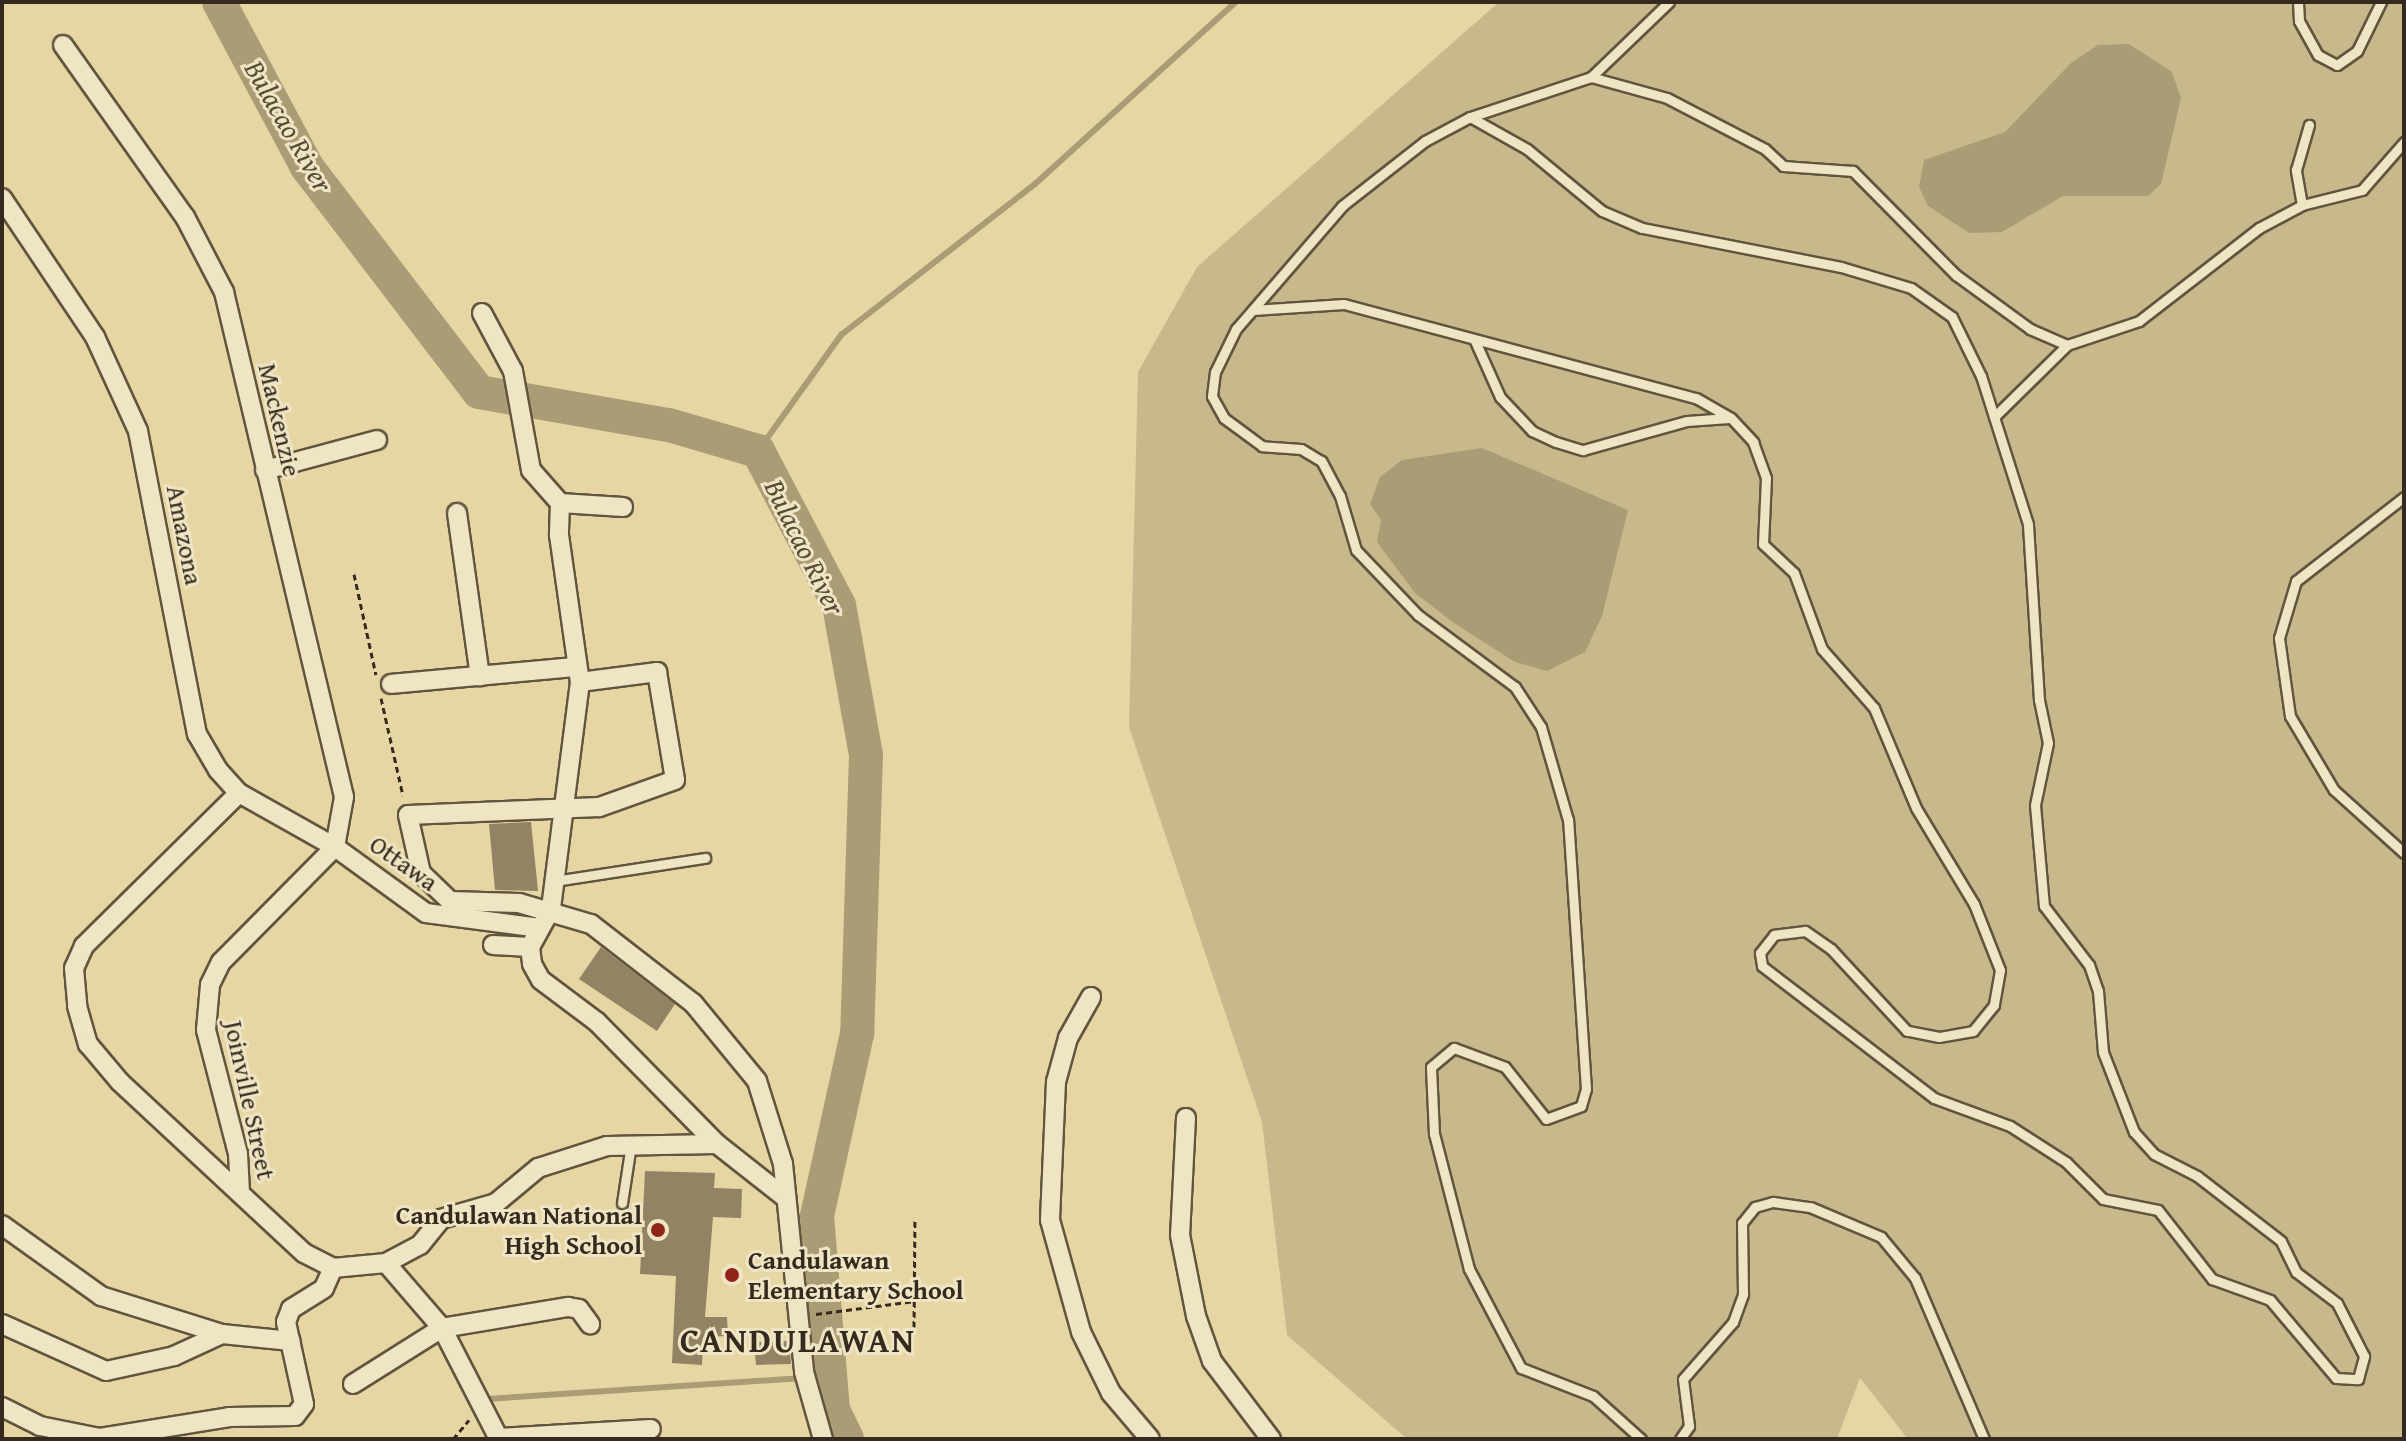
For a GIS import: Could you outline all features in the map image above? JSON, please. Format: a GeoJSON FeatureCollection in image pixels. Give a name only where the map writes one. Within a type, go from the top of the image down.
{"type":"FeatureCollection","features":[{"type":"Feature","properties":{"kind":"street","name":"Mackenzie"},"geometry":{"type":"LineString","coordinates":[[63,45],[185,217],[224,292],[344,797],[335,847]]}},
{"type":"Feature","properties":{"kind":"street","name":"Amazona"},"geometry":{"type":"LineString","coordinates":[[2,198],[95,337],[138,431],[197,734],[239,793],[335,847]]}},
{"type":"Feature","properties":{"kind":"street"},"geometry":{"type":"LineString","coordinates":[[482,313],[517,387],[528,431],[531,470],[560,503],[578,674],[560,809],[551,909],[530,947],[541,980],[597,1022],[717,1144],[783,1196]]}},
{"type":"Feature","properties":{"kind":"street"},"geometry":{"type":"LineString","coordinates":[[265,470],[377,440]]}},
{"type":"Feature","properties":{"kind":"street"},"geometry":{"type":"LineString","coordinates":[[560,503],[623,507]]}},
{"type":"Feature","properties":{"kind":"street"},"geometry":{"type":"LineString","coordinates":[[457,513],[480,676]]}},
{"type":"Feature","properties":{"kind":"street"},"geometry":{"type":"LineString","coordinates":[[386,691],[480,676],[657,672],[676,776],[659,789],[599,807],[408,815],[421,873],[450,901],[551,909],[591,924],[635,953],[693,1003],[757,1081],[783,1164],[783,1196],[805,1376],[823,1439]]}},
{"type":"Feature","properties":{"kind":"street"},"geometry":{"type":"LineString","coordinates":[[239,793],[95,933],[74,968],[88,1044],[120,1082],[240,1192]]}},
{"type":"Feature","properties":{"kind":"street","name":"Ottawa"},"geometry":{"type":"LineString","coordinates":[[335,847],[426,913],[540,928]]}},
{"type":"Feature","properties":{"kind":"street","name":"Joinville Street"},"geometry":{"type":"LineString","coordinates":[[333,1268],[304,1253],[240,1192],[238,1154],[206,1030],[210,985],[221,962],[335,847]]}},
{"type":"Feature","properties":{"kind":"street"},"geometry":{"type":"LineString","coordinates":[[493,945],[530,947]]}},
{"type":"Feature","properties":{"kind":"street"},"geometry":{"type":"LineString","coordinates":[[1091,997],[1068,1038],[1056,1082],[1050,1220],[1081,1332],[1111,1393],[1150,1439]]}},
{"type":"Feature","properties":{"kind":"street"},"geometry":{"type":"LineString","coordinates":[[1186,1118],[1180,1235],[1196,1316],[1212,1361],[1271,1439]]}},
{"type":"Feature","properties":{"kind":"street"},"geometry":{"type":"LineString","coordinates":[[2,1407],[40,1426],[100,1438],[229,1417],[287,1419],[304,1404],[286,1322],[291,1309],[317,1295],[333,1268],[386,1263],[420,1245],[441,1219],[496,1203],[538,1168],[631,1144],[717,1144]]}},
{"type":"Feature","properties":{"kind":"street"},"geometry":{"type":"LineString","coordinates":[[2,1225],[101,1296],[222,1334],[291,1341]]}},
{"type":"Feature","properties":{"kind":"street"},"geometry":{"type":"LineString","coordinates":[[386,1263],[442,1328],[479,1407],[499,1438],[612,1436],[651,1429]]}},
{"type":"Feature","properties":{"kind":"street"},"geometry":{"type":"LineString","coordinates":[[353,1384],[442,1328],[568,1307],[579,1309],[590,1324]]}},
{"type":"Feature","properties":{"kind":"street"},"geometry":{"type":"LineString","coordinates":[[2,1324],[106,1371],[174,1356],[222,1334]]}},
{"type":"Feature","properties":{"kind":"lane"},"geometry":{"type":"LineString","coordinates":[[1641,1439],[1593,1396],[1521,1368],[1469,1269],[1434,1134],[1431,1067],[1454,1048],[1484,1054],[1505,1067],[1546,1119],[1581,1106],[1586,1089],[1568,820],[1541,727],[1515,687],[1418,615],[1356,550],[1340,496],[1321,461],[1301,449],[1262,446],[1224,418],[1212,396],[1215,372],[1253,310],[1342,206],[1425,141],[1470,117],[1591,77],[1669,2]]}},
{"type":"Feature","properties":{"kind":"lane"},"geometry":{"type":"LineString","coordinates":[[2298,2],[2299,21],[2318,55],[2337,65],[2357,51],[2381,2]]}},
{"type":"Feature","properties":{"kind":"lane"},"geometry":{"type":"LineString","coordinates":[[1591,77],[1667,98],[1765,149],[1783,166],[1853,171],[1956,275],[2030,329],[2067,345]]}},
{"type":"Feature","properties":{"kind":"lane"},"geometry":{"type":"LineString","coordinates":[[1253,310],[1344,304],[1696,398],[1731,418],[1753,442],[1766,478],[1763,544],[1794,573],[1822,649],[1874,708],[1916,808],[1974,904],[2000,970],[1994,1005],[1973,1031],[1939,1037],[1907,1031],[1831,949],[1805,931],[1774,935],[1760,953],[1762,966],[1934,1098],[2010,1126],[2066,1162],[2103,1199],[2158,1210],[2212,1279],[2270,1300],[2336,1378],[2358,1379],[2364,1356],[2337,1303],[2296,1272],[2281,1241],[2197,1176],[2154,1154],[2134,1132],[2103,1052],[2098,991],[2089,965],[2044,906],[2035,805],[2048,733],[2039,700],[2028,524],[1994,417],[1952,317],[1911,288],[1841,267],[1642,228],[1602,211],[1527,149],[1470,117]]}},
{"type":"Feature","properties":{"kind":"lane"},"geometry":{"type":"LineString","coordinates":[[2302,205],[2296,170],[2309,125]]}},
{"type":"Feature","properties":{"kind":"lane"},"geometry":{"type":"LineString","coordinates":[[1994,417],[2067,345],[2139,321],[2259,228],[2302,205],[2362,190],[2404,142]]}},
{"type":"Feature","properties":{"kind":"lane"},"geometry":{"type":"LineString","coordinates":[[1475,341],[1500,397],[1532,431],[1556,442],[1583,450],[1687,421],[1731,418]]}},
{"type":"Feature","properties":{"kind":"lane"},"geometry":{"type":"LineString","coordinates":[[2404,497],[2296,581],[2279,638],[2298,728],[2334,790],[2404,853]]}},
{"type":"Feature","properties":{"kind":"lane"},"geometry":{"type":"LineString","coordinates":[[552,881],[705,858]]}},
{"type":"Feature","properties":{"kind":"lane"},"geometry":{"type":"LineString","coordinates":[[622,1203],[631,1144]]}},
{"type":"Feature","properties":{"kind":"lane"},"geometry":{"type":"LineString","coordinates":[[1680,1439],[1689,1426],[1683,1379],[1733,1322],[1743,1294],[1742,1223],[1755,1207],[1773,1202],[1810,1207],[1881,1237],[1915,1278],[1984,1439]]}},
{"type":"Feature","properties":{"kind":"path"},"geometry":{"type":"LineString","coordinates":[[354,574],[386,691],[408,815]]}},
{"type":"Feature","properties":{"kind":"path"},"geometry":{"type":"LineString","coordinates":[[914,1327],[915,1218]]}},
{"type":"Feature","properties":{"kind":"path"},"geometry":{"type":"LineString","coordinates":[[819,1314],[915,1301]]}},
{"type":"Feature","properties":{"kind":"path"},"geometry":{"type":"LineString","coordinates":[[453,1439],[479,1407]]}},
{"type":"Feature","properties":{"kind":"shaded area"},"geometry":{"type":"Polygon","coordinates":[[[1499,2],[2404,2],[2404,1439],[1908,1439],[1860,1378],[1837,1439],[1407,1439],[1287,1335],[1262,1122],[1129,727],[1138,372],[1197,267],[1499,2]]]}},
{"type":"Feature","properties":{"kind":"shaded area"},"geometry":{"type":"Polygon","coordinates":[[[2129,44],[2172,72],[2181,98],[2161,184],[2148,196],[2063,196],[2002,232],[1969,233],[1928,206],[1919,187],[1924,160],[2005,132],[2071,63],[2098,45],[2129,44]]]}},
{"type":"Feature","properties":{"kind":"shaded area"},"geometry":{"type":"Polygon","coordinates":[[[1482,448],[1628,510],[1602,616],[1585,652],[1547,671],[1515,662],[1454,623],[1415,593],[1377,542],[1381,520],[1370,504],[1380,477],[1402,460],[1482,448]]]}},
{"type":"Feature","properties":{"kind":"building"},"geometry":{"type":"Polygon","coordinates":[[[531,822],[538,891],[495,890],[489,824],[531,822]]]}},
{"type":"Feature","properties":{"kind":"building"},"geometry":{"type":"Polygon","coordinates":[[[601,947],[675,1004],[657,1031],[579,979],[601,947]]]}},
{"type":"Feature","properties":{"kind":"building"},"geometry":{"type":"Polygon","coordinates":[[[645,1171],[715,1173],[714,1188],[742,1189],[741,1218],[713,1217],[705,1317],[727,1317],[728,1336],[703,1337],[702,1365],[672,1363],[676,1276],[640,1274],[645,1171]]]}},
{"type":"Feature","properties":{"kind":"building"},"geometry":{"type":"Polygon","coordinates":[[[789,1341],[791,1364],[756,1365],[754,1342],[789,1341]]]}},
{"type":"Feature","properties":{"kind":"waterway","name":"Bulacao River"},"geometry":{"type":"LineString","coordinates":[[219,2],[307,167],[479,392],[669,425],[758,451],[839,605],[866,755],[857,1034],[817,1216],[833,1410],[847,1439]]}},
{"type":"Feature","properties":{"kind":"waterway"},"geometry":{"type":"LineString","coordinates":[[758,451],[841,335],[1035,184],[1236,2]]}},
{"type":"Feature","properties":{"kind":"waterway"},"geometry":{"type":"LineString","coordinates":[[487,1399],[830,1376]]}},
{"type":"Feature","properties":{"kind":"place","name":"Candulawan National High School"},"geometry":{"type":"Point","coordinates":[658,1230]}},
{"type":"Feature","properties":{"kind":"place","name":"Candulawan Elementary School"},"geometry":{"type":"Point","coordinates":[732,1275]}},
{"type":"Feature","properties":{"kind":"district","name":"CANDULAWAN"},"geometry":{"type":"Point","coordinates":[798,1340]}}]}
